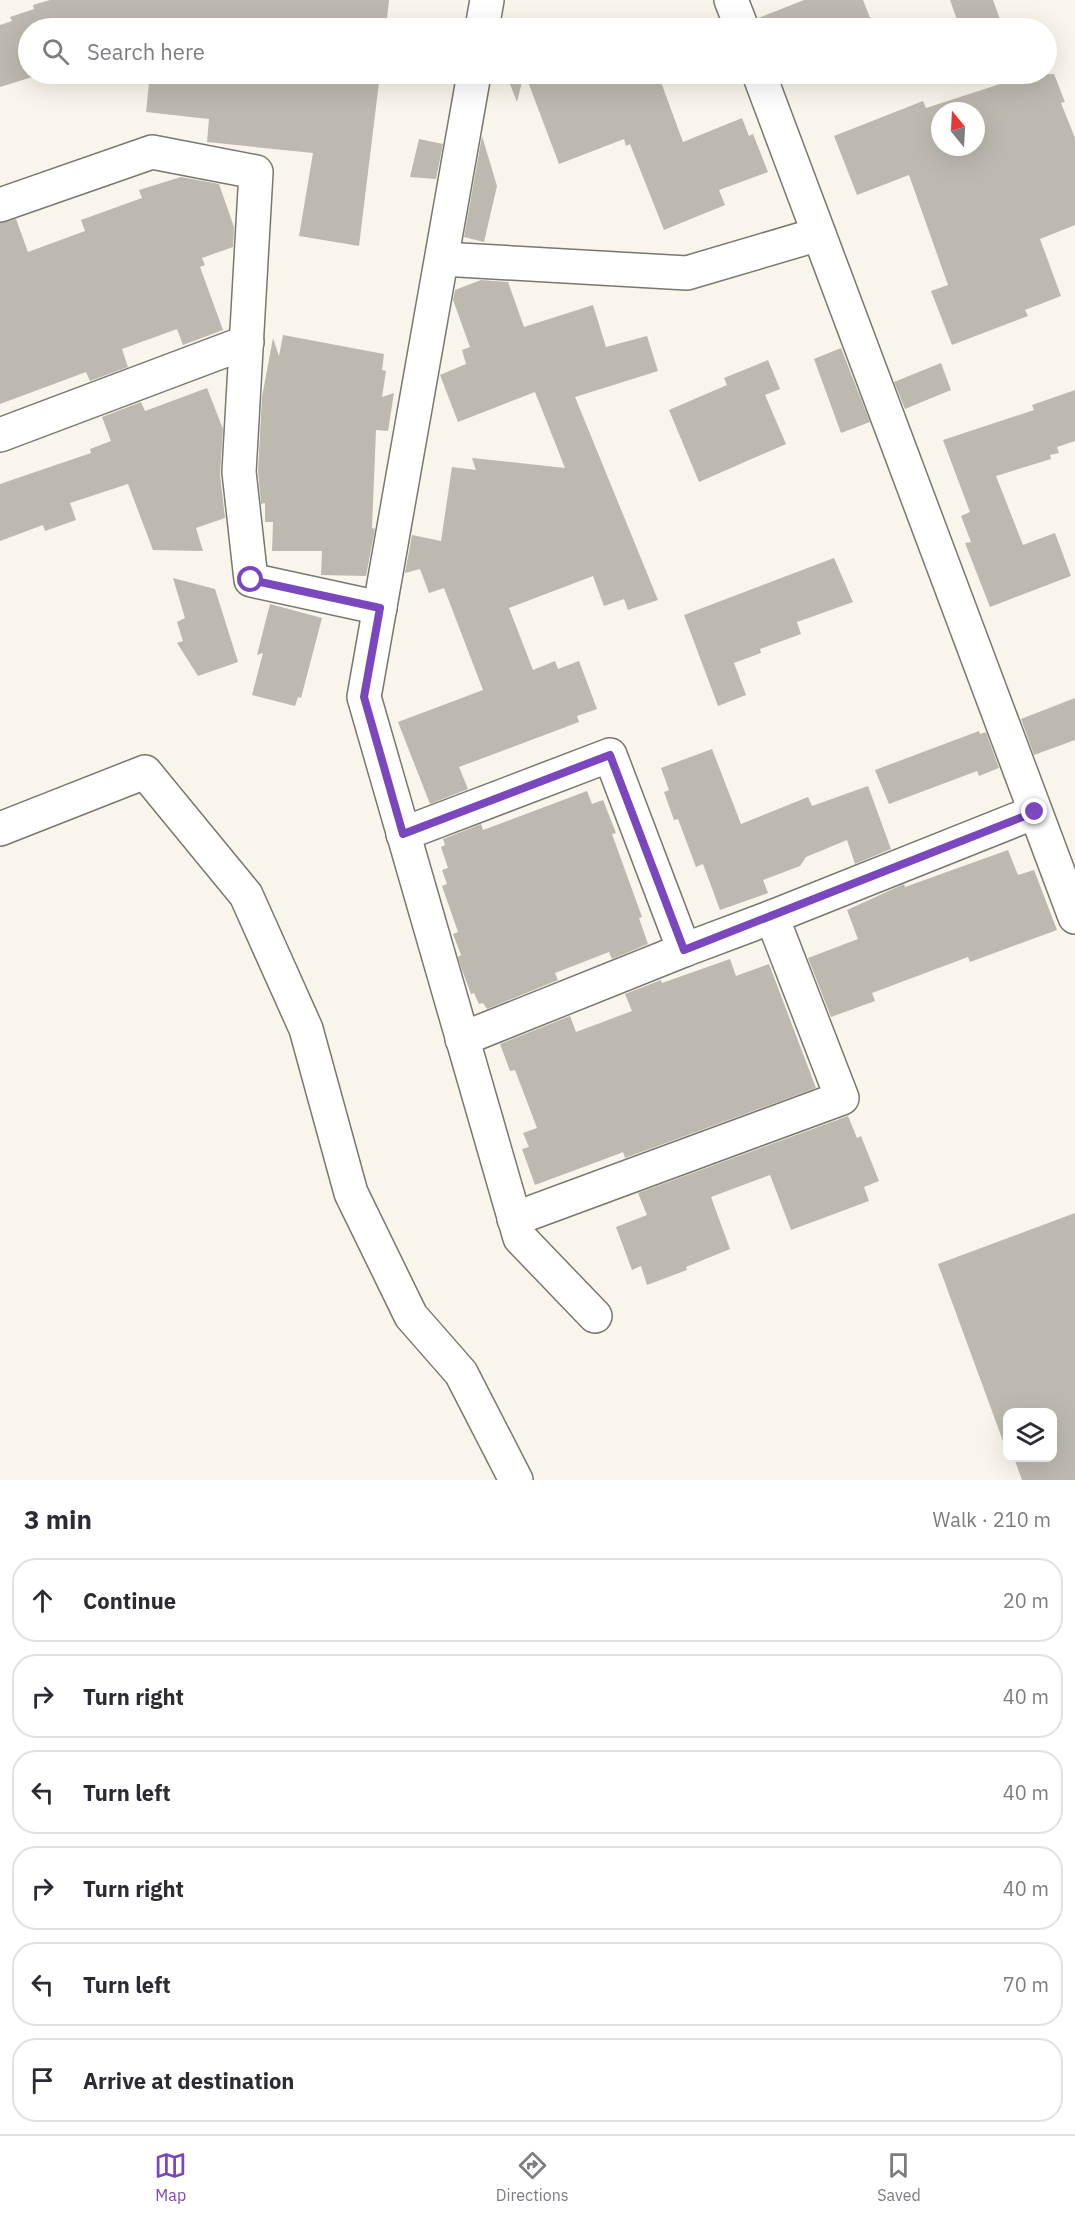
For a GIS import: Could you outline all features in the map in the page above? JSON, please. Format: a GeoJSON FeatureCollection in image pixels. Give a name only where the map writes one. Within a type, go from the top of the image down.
{"type":"FeatureCollection","features":[{"type":"Feature","properties":{"kind":"street"},"geometry":{"type":"LineString","coordinates":[[484,18],[488,0]]}},
{"type":"Feature","properties":{"kind":"street"},"geometry":{"type":"LineString","coordinates":[[731,0],[738,18]]}},
{"type":"Feature","properties":{"kind":"street"},"geometry":{"type":"LineString","coordinates":[[472,84],[364,697],[520,1238],[595,1316]]}},
{"type":"Feature","properties":{"kind":"street"},"geometry":{"type":"LineString","coordinates":[[763,84],[1075,917]]}},
{"type":"Feature","properties":{"kind":"street"},"geometry":{"type":"LineString","coordinates":[[0,205],[152,152],[256,172],[239,472],[251,580],[380,608]]}},
{"type":"Feature","properties":{"kind":"street"},"geometry":{"type":"LineString","coordinates":[[442,259],[687,273],[819,234]]}},
{"type":"Feature","properties":{"kind":"street"},"geometry":{"type":"LineString","coordinates":[[0,435],[247,342]]}},
{"type":"Feature","properties":{"kind":"street"},"geometry":{"type":"LineString","coordinates":[[403,834],[610,755],[684,950]]}},
{"type":"Feature","properties":{"kind":"street"},"geometry":{"type":"LineString","coordinates":[[0,828],[146,772],[246,895],[306,1029],[351,1193],[411,1316],[461,1373],[516,1480]]}},
{"type":"Feature","properties":{"kind":"street"},"geometry":{"type":"LineString","coordinates":[[462,1039],[1035,812]]}},
{"type":"Feature","properties":{"kind":"street"},"geometry":{"type":"LineString","coordinates":[[514,1219],[842,1098],[772,917]]}},
{"type":"Feature","properties":{"kind":"building"},"geometry":{"type":"Polygon","coordinates":[[[50,0],[389,0],[387,18],[18,18],[18,81],[0,87],[0,25],[12,21],[10,17],[34,9],[33,5],[50,0]]]}},
{"type":"Feature","properties":{"kind":"building"},"geometry":{"type":"Polygon","coordinates":[[[804,0],[863,0],[870,18],[758,18],[804,0]]]}},
{"type":"Feature","properties":{"kind":"building"},"geometry":{"type":"Polygon","coordinates":[[[950,0],[993,0],[999,18],[956,18],[950,0]]]}},
{"type":"Feature","properties":{"kind":"building"},"geometry":{"type":"Polygon","coordinates":[[[1057,82],[1065,102],[1061,103],[1075,138],[1075,225],[1040,239],[1061,296],[1025,310],[1028,316],[952,345],[931,291],[948,285],[909,175],[857,195],[834,136],[923,101],[926,108],[931,106],[931,156],[985,156],[985,102],[945,102],[1000,84],[1057,84],[1057,82]]]}},
{"type":"Feature","properties":{"kind":"building"},"geometry":{"type":"Polygon","coordinates":[[[149,84],[379,84],[359,246],[299,236],[313,153],[207,142],[209,119],[146,112],[149,84]]]}},
{"type":"Feature","properties":{"kind":"building"},"geometry":{"type":"Polygon","coordinates":[[[510,84],[522,84],[517,102],[510,84]]]}},
{"type":"Feature","properties":{"kind":"building"},"geometry":{"type":"Polygon","coordinates":[[[529,84],[662,84],[683,142],[742,118],[749,136],[753,134],[768,172],[719,190],[725,205],[664,230],[630,144],[626,146],[624,139],[559,164],[529,84]]]}},
{"type":"Feature","properties":{"kind":"building"},"geometry":{"type":"Polygon","coordinates":[[[482,136],[497,186],[484,242],[464,237],[482,136]]]}},
{"type":"Feature","properties":{"kind":"building"},"geometry":{"type":"Polygon","coordinates":[[[419,139],[443,144],[436,179],[410,177],[419,139]]]}},
{"type":"Feature","properties":{"kind":"building"},"geometry":{"type":"Polygon","coordinates":[[[181,177],[219,184],[234,227],[233,247],[202,258],[205,265],[200,267],[223,330],[183,345],[177,329],[122,349],[128,367],[90,381],[86,372],[0,404],[0,223],[16,219],[28,252],[85,231],[81,220],[142,198],[139,190],[181,177]]]}},
{"type":"Feature","properties":{"kind":"building"},"geometry":{"type":"Polygon","coordinates":[[[481,280],[508,282],[524,327],[593,305],[606,347],[647,336],[658,371],[575,397],[658,600],[628,610],[624,599],[604,606],[593,576],[509,608],[533,670],[555,661],[558,669],[579,661],[597,709],[577,716],[579,722],[459,767],[468,789],[430,804],[398,722],[483,690],[444,588],[429,593],[420,569],[405,573],[412,535],[441,541],[452,467],[476,470],[472,458],[565,468],[535,392],[458,422],[440,375],[466,364],[462,350],[470,347],[453,300],[455,290],[481,280]]]}},
{"type":"Feature","properties":{"kind":"building"},"geometry":{"type":"Polygon","coordinates":[[[283,335],[384,354],[382,370],[386,371],[382,397],[394,393],[388,431],[376,430],[372,528],[375,529],[366,576],[321,575],[322,551],[272,551],[273,522],[265,522],[265,503],[261,504],[258,471],[262,397],[273,338],[279,356],[283,335]]]}},
{"type":"Feature","properties":{"kind":"building"},"geometry":{"type":"Polygon","coordinates":[[[841,348],[870,422],[841,433],[814,359],[841,348]]]}},
{"type":"Feature","properties":{"kind":"building"},"geometry":{"type":"Polygon","coordinates":[[[768,360],[780,389],[765,395],[786,444],[699,482],[669,410],[727,385],[724,378],[768,360]]]}},
{"type":"Feature","properties":{"kind":"building"},"geometry":{"type":"Polygon","coordinates":[[[941,363],[951,390],[905,409],[894,382],[941,363]]]}},
{"type":"Feature","properties":{"kind":"building"},"geometry":{"type":"Polygon","coordinates":[[[207,388],[223,429],[220,474],[225,518],[196,528],[203,551],[153,550],[128,484],[70,503],[76,520],[45,531],[43,525],[0,541],[0,484],[91,453],[90,449],[111,441],[102,417],[141,402],[145,411],[207,388]]]}},
{"type":"Feature","properties":{"kind":"building"},"geometry":{"type":"Polygon","coordinates":[[[1075,390],[1075,441],[1057,447],[1059,453],[1050,455],[1051,459],[996,476],[1023,545],[1055,533],[1071,576],[990,607],[965,543],[971,542],[961,516],[970,512],[943,440],[1034,410],[1032,405],[1075,390]]]}},
{"type":"Feature","properties":{"kind":"building"},"geometry":{"type":"Polygon","coordinates":[[[834,558],[853,602],[797,622],[801,634],[760,649],[761,653],[734,663],[746,695],[718,706],[684,615],[834,558]]]}},
{"type":"Feature","properties":{"kind":"building"},"geometry":{"type":"Polygon","coordinates":[[[173,578],[215,589],[238,662],[198,676],[177,643],[183,641],[177,622],[185,618],[173,578]]]}},
{"type":"Feature","properties":{"kind":"building"},"geometry":{"type":"Polygon","coordinates":[[[270,604],[322,618],[301,698],[298,697],[295,706],[252,695],[263,653],[257,655],[270,604]]]}},
{"type":"Feature","properties":{"kind":"building"},"geometry":{"type":"Polygon","coordinates":[[[1075,698],[1075,740],[1034,755],[1021,719],[1075,698]]]}},
{"type":"Feature","properties":{"kind":"building"},"geometry":{"type":"Polygon","coordinates":[[[979,731],[980,734],[986,732],[999,768],[979,776],[977,771],[889,804],[875,770],[979,731]]]}},
{"type":"Feature","properties":{"kind":"building"},"geometry":{"type":"Polygon","coordinates":[[[712,749],[741,824],[808,797],[812,806],[868,786],[891,849],[855,864],[847,840],[806,857],[800,866],[763,880],[768,893],[720,910],[703,864],[696,867],[678,819],[674,820],[664,792],[669,790],[661,768],[712,749]]]}},
{"type":"Feature","properties":{"kind":"building"},"geometry":{"type":"Polygon","coordinates":[[[587,791],[592,804],[603,800],[616,833],[612,834],[642,917],[639,918],[648,944],[612,959],[609,952],[555,973],[558,980],[487,1009],[483,1003],[479,1004],[474,993],[471,994],[458,957],[461,955],[453,934],[458,932],[442,886],[447,884],[442,870],[448,868],[441,847],[445,845],[443,839],[481,824],[483,830],[587,791]]]}},
{"type":"Feature","properties":{"kind":"building"},"geometry":{"type":"Polygon","coordinates":[[[1008,850],[1018,875],[1034,870],[1057,930],[970,962],[968,957],[872,993],[875,1001],[831,1017],[808,958],[858,939],[847,910],[904,884],[905,887],[1008,850]]]}},
{"type":"Feature","properties":{"kind":"building"},"geometry":{"type":"Polygon","coordinates":[[[730,959],[736,976],[769,964],[816,1088],[625,1158],[623,1152],[535,1185],[522,1149],[529,1147],[523,1133],[537,1128],[515,1070],[510,1071],[500,1044],[570,1016],[576,1032],[632,1011],[625,994],[661,980],[662,983],[730,959]]]}},
{"type":"Feature","properties":{"kind":"building"},"geometry":{"type":"Polygon","coordinates":[[[848,1116],[857,1138],[861,1136],[879,1181],[864,1187],[869,1201],[791,1230],[770,1175],[711,1197],[730,1249],[686,1267],[687,1270],[647,1285],[641,1266],[632,1270],[616,1227],[647,1215],[638,1193],[848,1116]]]}},
{"type":"Feature","properties":{"kind":"building"},"geometry":{"type":"Polygon","coordinates":[[[1075,1213],[1075,1480],[1022,1480],[1015,1462],[1057,1462],[1057,1408],[1003,1408],[1003,1441],[938,1264],[1075,1213]]]}},
{"type":"Feature","properties":{"kind":"route"},"geometry":{"type":"LineString","coordinates":[[251,580],[380,608],[364,697],[403,834],[610,755],[684,950],[1035,812]]}}]}
